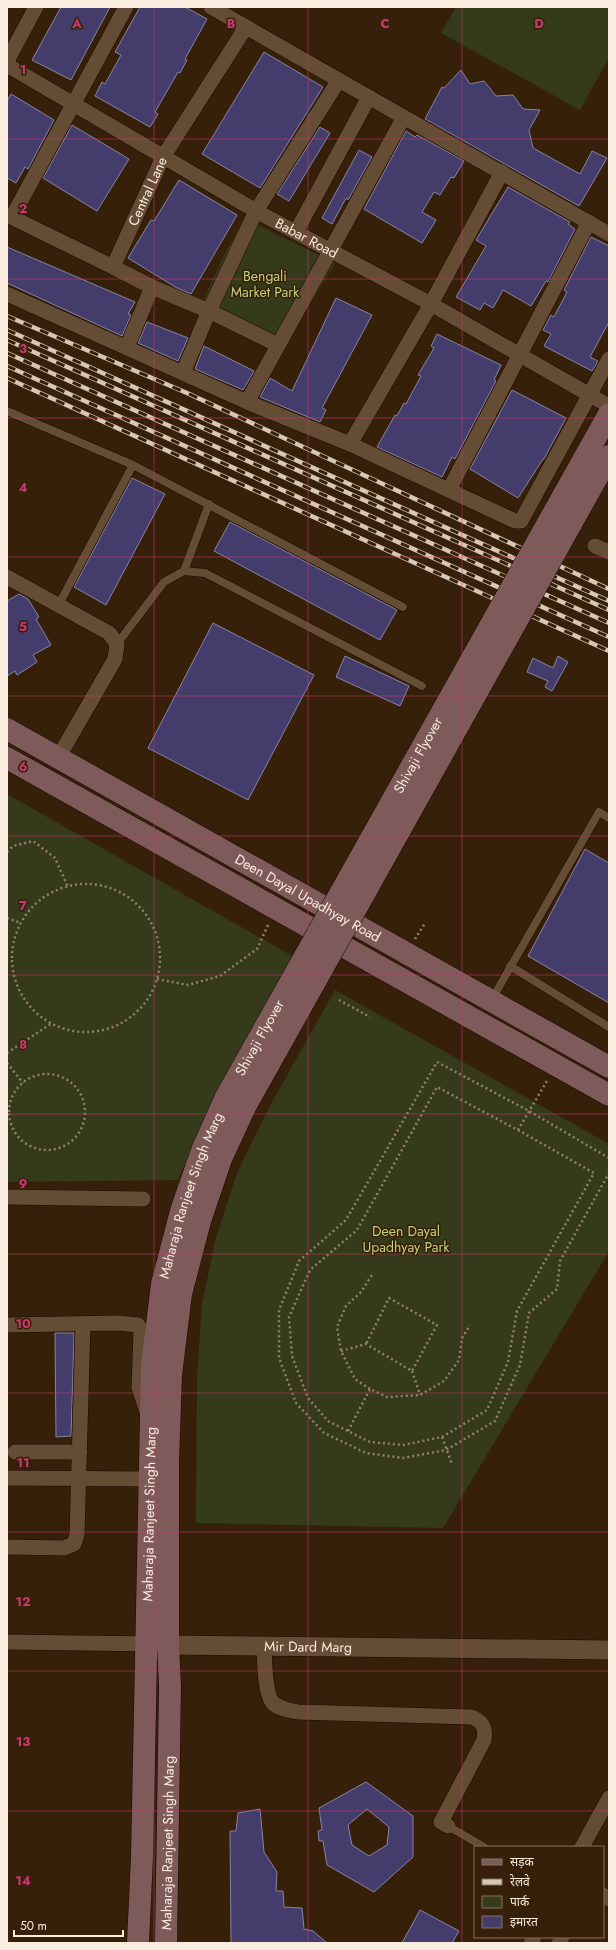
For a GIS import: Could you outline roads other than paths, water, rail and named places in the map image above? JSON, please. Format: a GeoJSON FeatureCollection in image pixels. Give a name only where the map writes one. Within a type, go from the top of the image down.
{"type":"FeatureCollection","features":[{"type":"Feature","properties":{"kind":"main road","name":"Shivaji Flyover"},"geometry":{"type":"LineString","coordinates":[[236,1102],[609,414]]}},
{"type":"Feature","properties":{"kind":"main road","name":"Shivaji Flyover"},"geometry":{"type":"LineString","coordinates":[[236,1102],[609,456]]}},
{"type":"Feature","properties":{"kind":"main road","name":"Deen Dayal Upadhyay Road"},"geometry":{"type":"LineString","coordinates":[[7,729],[609,1067]]}},
{"type":"Feature","properties":{"kind":"main road","name":"Deen Dayal Upadhyay Road"},"geometry":{"type":"LineString","coordinates":[[7,758],[609,1095]]}},
{"type":"Feature","properties":{"kind":"main road","name":"Maharaja Ranjeet Singh Marg"},"geometry":{"type":"LineString","coordinates":[[166,1943],[170,1686],[157,1644],[149,1479],[152,1366],[162,1284],[181,1211],[203,1148],[236,1102]]}},
{"type":"Feature","properties":{"kind":"main road","name":"Maharaja Ranjeet Singh Marg"},"geometry":{"type":"LineString","coordinates":[[138,1943],[142,1856],[144,1684],[157,1644],[168,1463],[170,1375],[181,1294],[200,1221],[221,1158],[236,1102]]}},
{"type":"Feature","properties":{"kind":"street"},"geometry":{"type":"LineString","coordinates":[[7,61],[36,7]]}},
{"type":"Feature","properties":{"kind":"street"},"geometry":{"type":"LineString","coordinates":[[126,7],[74,104],[10,216],[152,287],[209,311],[278,345]]}},
{"type":"Feature","properties":{"kind":"street"},"geometry":{"type":"LineString","coordinates":[[211,7],[609,234]]}},
{"type":"Feature","properties":{"kind":"street","name":"Central Lane"},"geometry":{"type":"LineString","coordinates":[[113,268],[163,157],[246,27]]}},
{"type":"Feature","properties":{"kind":"street","name":"Babar Road"},"geometry":{"type":"LineString","coordinates":[[7,65],[256,211],[431,304],[609,406]]}},
{"type":"Feature","properties":{"kind":"street"},"geometry":{"type":"LineString","coordinates":[[183,373],[209,311],[256,211],[339,80]]}},
{"type":"Feature","properties":{"kind":"street"},"geometry":{"type":"LineString","coordinates":[[296,232],[369,97]]}},
{"type":"Feature","properties":{"kind":"street"},"geometry":{"type":"LineString","coordinates":[[247,402],[404,116]]}},
{"type":"Feature","properties":{"kind":"street"},"geometry":{"type":"LineString","coordinates":[[350,444],[431,304],[502,172]]}},
{"type":"Feature","properties":{"kind":"street"},"geometry":{"type":"LineString","coordinates":[[449,490],[589,222]]}},
{"type":"Feature","properties":{"kind":"street"},"geometry":{"type":"LineString","coordinates":[[127,347],[152,287]]}},
{"type":"Feature","properties":{"kind":"street"},"geometry":{"type":"LineString","coordinates":[[7,294],[247,402],[350,444],[515,521],[521,521],[609,359]]}},
{"type":"Feature","properties":{"kind":"street"},"geometry":{"type":"LineString","coordinates":[[595,546],[609,552]]}},
{"type":"Feature","properties":{"kind":"street"},"geometry":{"type":"LineString","coordinates":[[7,577],[109,633],[118,644],[115,659],[58,758]]}},
{"type":"Feature","properties":{"kind":"street"},"geometry":{"type":"LineString","coordinates":[[7,1197],[143,1199]]}},
{"type":"Feature","properties":{"kind":"street"},"geometry":{"type":"LineString","coordinates":[[7,1547],[64,1548],[74,1544],[77,1535],[84,1324]]}},
{"type":"Feature","properties":{"kind":"street"},"geometry":{"type":"LineString","coordinates":[[7,1325],[134,1324],[140,1327],[139,1388],[150,1422]]}},
{"type":"Feature","properties":{"kind":"street"},"geometry":{"type":"LineString","coordinates":[[15,1452],[80,1452]]}},
{"type":"Feature","properties":{"kind":"street"},"geometry":{"type":"LineString","coordinates":[[7,1478],[149,1479]]}},
{"type":"Feature","properties":{"kind":"street","name":"Mir Dard Marg"},"geometry":{"type":"LineString","coordinates":[[7,1642],[609,1650]]}},
{"type":"Feature","properties":{"kind":"street"},"geometry":{"type":"LineString","coordinates":[[264,1646],[268,1691],[272,1702],[283,1709],[298,1712],[472,1716],[481,1721],[485,1729],[484,1740],[441,1822],[448,1826]]}},
{"type":"Feature","properties":{"kind":"street"},"geometry":{"type":"LineString","coordinates":[[583,1846],[609,1798]]}},
{"type":"Feature","properties":{"kind":"lane"},"geometry":{"type":"LineString","coordinates":[[7,410],[133,465],[403,607]]}},
{"type":"Feature","properties":{"kind":"lane"},"geometry":{"type":"LineString","coordinates":[[58,606],[133,465]]}},
{"type":"Feature","properties":{"kind":"lane"},"geometry":{"type":"LineString","coordinates":[[184,571],[209,504]]}},
{"type":"Feature","properties":{"kind":"lane"},"geometry":{"type":"LineString","coordinates":[[118,644],[164,582],[184,571],[205,574],[422,686]]}},
{"type":"Feature","properties":{"kind":"lane"},"geometry":{"type":"LineString","coordinates":[[491,1001],[599,812],[609,818]]}},
{"type":"Feature","properties":{"kind":"lane"},"geometry":{"type":"LineString","coordinates":[[510,966],[609,1027]]}},
{"type":"Feature","properties":{"kind":"lane"},"geometry":{"type":"LineString","coordinates":[[448,1826],[482,1846]]}},
{"type":"Feature","properties":{"kind":"railway"},"geometry":{"type":"LineString","coordinates":[[7,316],[187,393],[609,589]]}},
{"type":"Feature","properties":{"kind":"railway"},"geometry":{"type":"LineString","coordinates":[[7,330],[609,601]]}},
{"type":"Feature","properties":{"kind":"railway"},"geometry":{"type":"LineString","coordinates":[[7,340],[609,610]]}},
{"type":"Feature","properties":{"kind":"railway"},"geometry":{"type":"LineString","coordinates":[[7,353],[609,623]]}},
{"type":"Feature","properties":{"kind":"railway"},"geometry":{"type":"LineString","coordinates":[[7,366],[609,637]]}},
{"type":"Feature","properties":{"kind":"railway"},"geometry":{"type":"LineString","coordinates":[[7,378],[609,651]]}},
{"type":"Feature","properties":{"kind":"park label","name":"Bengali Market Park"},"geometry":{"type":"Point","coordinates":[265,284]}},
{"type":"Feature","properties":{"kind":"park label","name":"Deen Dayal Upadhyay Park"},"geometry":{"type":"Point","coordinates":[406,1240]}}]}
